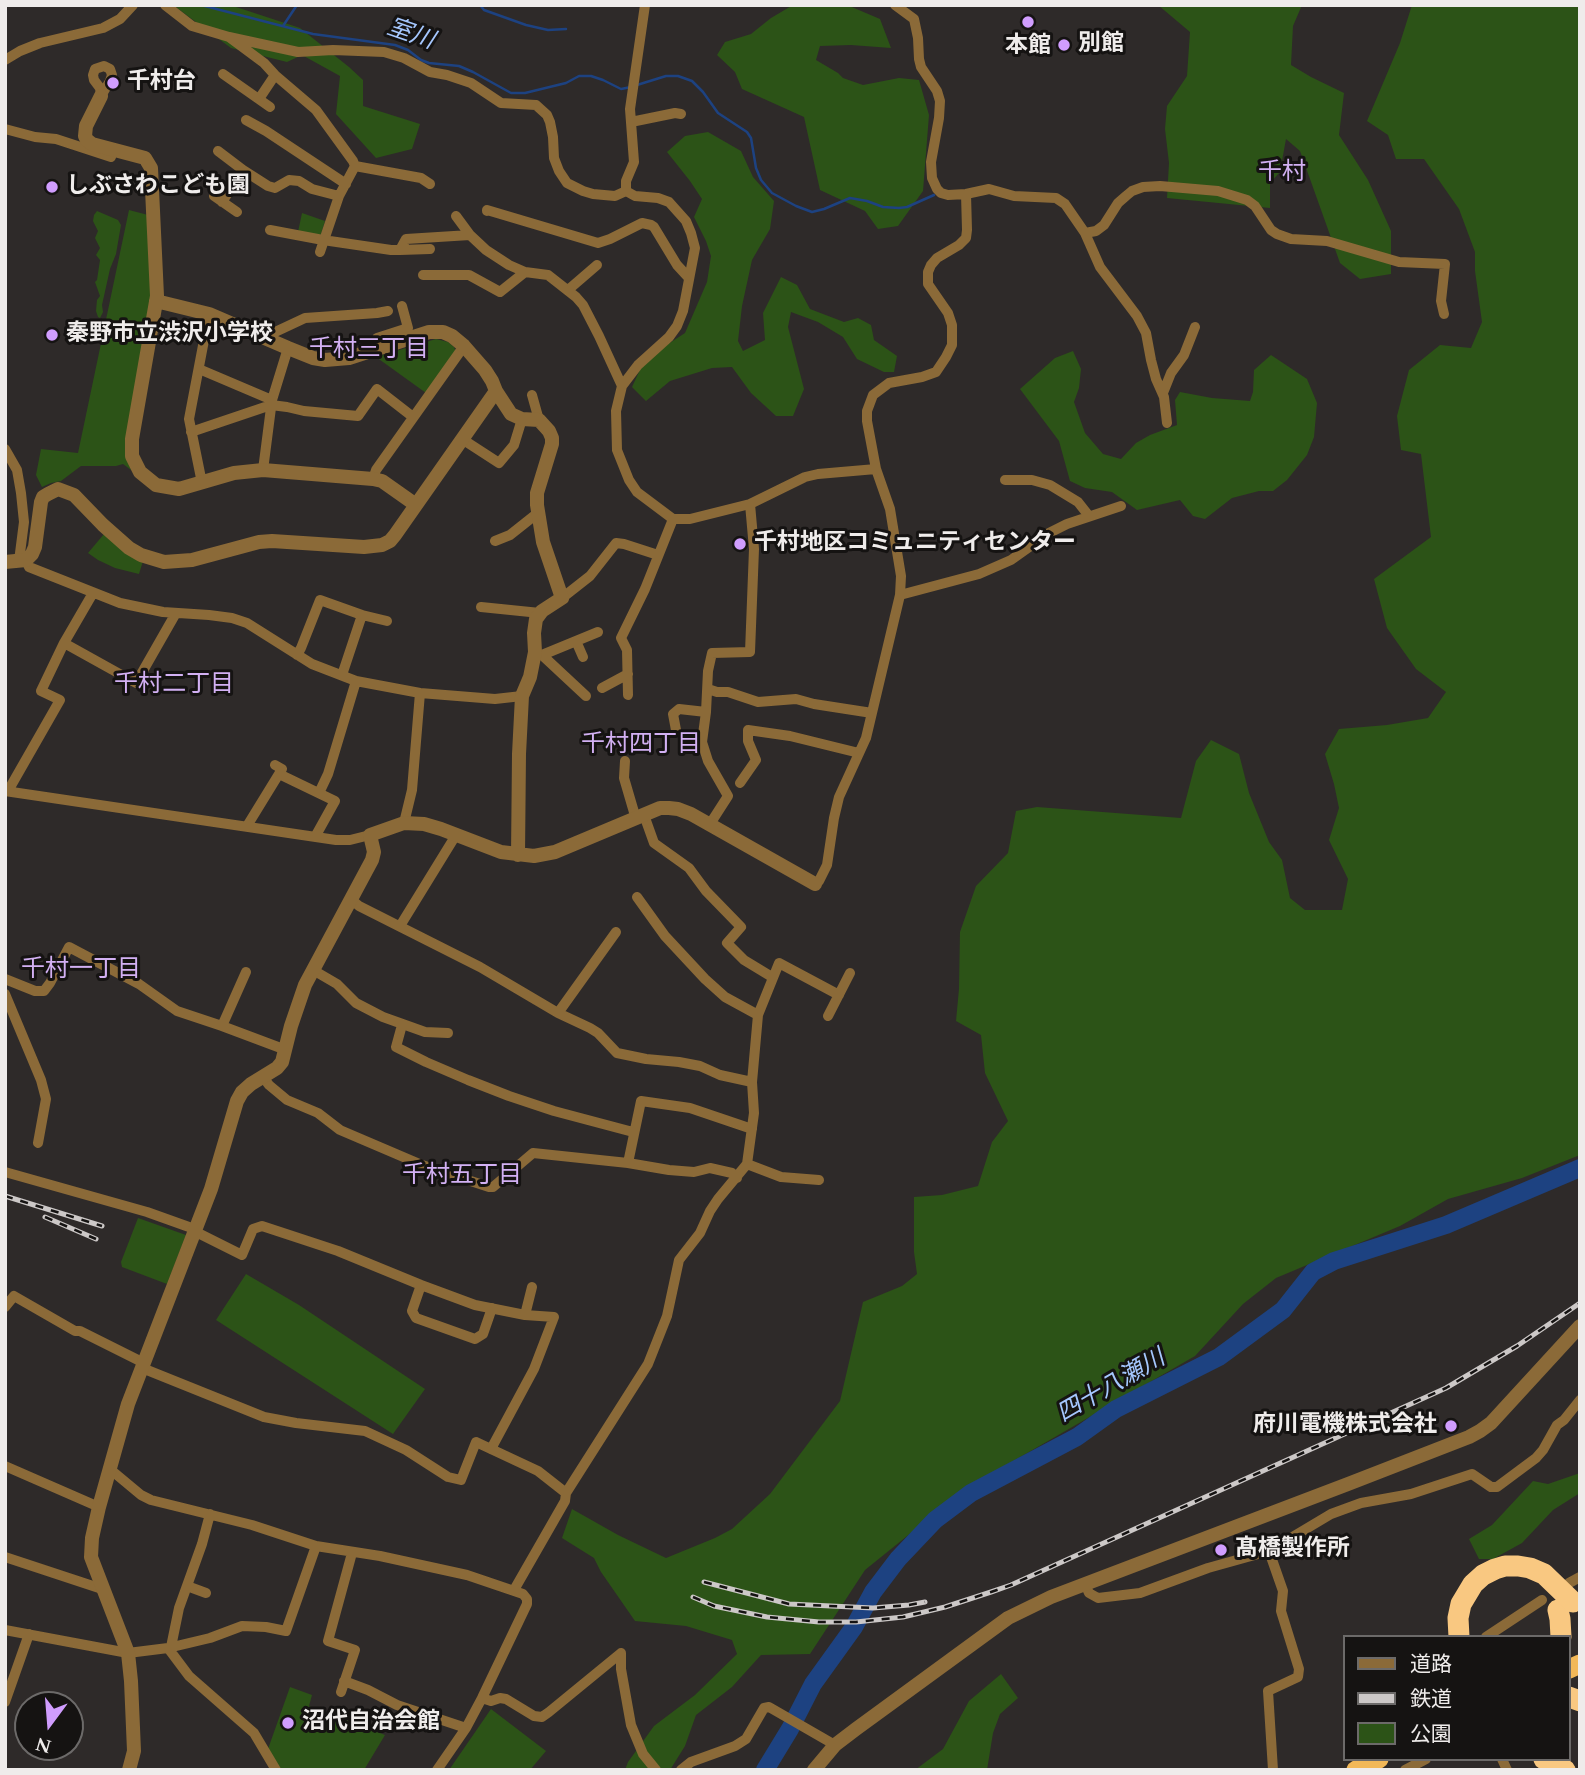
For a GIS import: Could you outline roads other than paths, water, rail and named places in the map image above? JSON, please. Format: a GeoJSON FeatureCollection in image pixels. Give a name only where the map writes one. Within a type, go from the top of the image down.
{"type":"FeatureCollection","features":[{"type":"Feature","properties":{"kind":"highway"},"geometry":{"type":"LineString","coordinates":[[1459,1635],[1461,1604],[1473,1584],[1483,1575],[1505,1566],[1518,1566],[1544,1574],[1564,1601],[1560,1619],[1562,1635]]}},
{"type":"Feature","properties":{"kind":"highway"},"geometry":{"type":"LineString","coordinates":[[1471,1635],[1470,1612],[1483,1590],[1493,1583],[1517,1578],[1537,1584],[1564,1601]]}},
{"type":"Feature","properties":{"kind":"highway"},"geometry":{"type":"LineString","coordinates":[[1356,1770],[1375,1761]]}},
{"type":"Feature","properties":{"kind":"highway"},"geometry":{"type":"LineString","coordinates":[[1548,1761],[1565,1770]]}},
{"type":"Feature","properties":{"kind":"street"},"geometry":{"type":"LineString","coordinates":[[5,61],[40,43],[103,28],[120,19],[133,5]]}},
{"type":"Feature","properties":{"kind":"street"},"geometry":{"type":"LineString","coordinates":[[165,5],[192,26],[229,37],[298,52],[384,52],[404,58],[430,72],[471,83],[501,103],[536,105],[550,122],[554,137],[554,158],[567,183],[593,194],[615,196],[626,191]]}},
{"type":"Feature","properties":{"kind":"street"},"geometry":{"type":"LineString","coordinates":[[626,191],[626,181],[635,162],[630,109],[645,5]]}},
{"type":"Feature","properties":{"kind":"street"},"geometry":{"type":"LineString","coordinates":[[895,5],[914,19],[921,67],[937,91],[940,101],[930,162],[937,189],[948,195],[989,189],[1014,196],[1056,198],[1065,204],[1085,233],[1100,267],[1137,316],[1146,333],[1151,360],[1163,393],[1167,423]]}},
{"type":"Feature","properties":{"kind":"street"},"geometry":{"type":"LineString","coordinates":[[229,37],[264,63],[316,110],[353,160],[355,166],[340,196],[322,246]]}},
{"type":"Feature","properties":{"kind":"street"},"geometry":{"type":"LineString","coordinates":[[223,74],[270,107]]}},
{"type":"Feature","properties":{"kind":"street"},"geometry":{"type":"LineString","coordinates":[[259,99],[275,75]]}},
{"type":"Feature","properties":{"kind":"street"},"geometry":{"type":"LineString","coordinates":[[101,96],[86,126],[85,136],[92,144],[145,158],[151,168],[156,301],[132,439],[132,456],[140,472],[156,485],[179,489],[234,473],[263,470],[373,479],[382,481],[416,505]]}},
{"type":"Feature","properties":{"kind":"street"},"geometry":{"type":"LineString","coordinates":[[631,122],[681,114]]}},
{"type":"Feature","properties":{"kind":"street"},"geometry":{"type":"LineString","coordinates":[[246,120],[346,184]]}},
{"type":"Feature","properties":{"kind":"street"},"geometry":{"type":"LineString","coordinates":[[5,129],[56,139],[111,157],[113,150]]}},
{"type":"Feature","properties":{"kind":"street"},"geometry":{"type":"LineString","coordinates":[[218,152],[268,186],[275,188],[289,180],[299,181],[312,189],[340,196]]}},
{"type":"Feature","properties":{"kind":"street"},"geometry":{"type":"LineString","coordinates":[[355,166],[421,178],[430,184]]}},
{"type":"Feature","properties":{"kind":"street"},"geometry":{"type":"LineString","coordinates":[[237,212],[218,199],[243,170]]}},
{"type":"Feature","properties":{"kind":"street"},"geometry":{"type":"LineString","coordinates":[[1085,233],[1096,231],[1104,225],[1125,196],[1143,187],[1186,187],[1219,191],[1247,200],[1255,206],[1271,230],[1291,239],[1329,241],[1399,262],[1445,264],[1441,301],[1444,314]]}},
{"type":"Feature","properties":{"kind":"street"},"geometry":{"type":"LineString","coordinates":[[626,191],[635,196],[669,202],[686,221],[695,248],[683,311],[677,326],[669,337],[638,365],[622,386],[616,411],[617,450],[624,470],[637,492],[673,519],[690,520],[750,504],[804,477],[876,469]]}},
{"type":"Feature","properties":{"kind":"street"},"geometry":{"type":"LineString","coordinates":[[93,593],[64,643],[41,691],[60,700],[7,791],[96,806],[350,840],[404,823],[424,824],[501,852],[534,856],[555,852],[660,808],[678,809],[710,824],[815,884],[819,881],[830,856],[839,797],[866,738],[900,595],[901,576],[890,509],[876,469],[867,411],[873,395],[889,383],[936,372],[952,345],[952,325],[948,313],[928,284],[928,272],[937,258],[960,245],[966,238],[966,194]]}},
{"type":"Feature","properties":{"kind":"street"},"geometry":{"type":"LineString","coordinates":[[487,211],[598,243],[636,225],[647,224],[654,227],[677,265],[689,278]]}},
{"type":"Feature","properties":{"kind":"street"},"geometry":{"type":"LineString","coordinates":[[456,216],[470,235],[500,260],[525,272],[548,275],[583,305],[622,386]]}},
{"type":"Feature","properties":{"kind":"street"},"geometry":{"type":"LineString","coordinates":[[270,230],[322,246],[430,250]]}},
{"type":"Feature","properties":{"kind":"street"},"geometry":{"type":"LineString","coordinates":[[400,250],[406,239],[470,235]]}},
{"type":"Feature","properties":{"kind":"street"},"geometry":{"type":"LineString","coordinates":[[568,290],[597,265]]}},
{"type":"Feature","properties":{"kind":"street"},"geometry":{"type":"LineString","coordinates":[[428,272],[469,275],[500,292],[525,272]]}},
{"type":"Feature","properties":{"kind":"street"},"geometry":{"type":"LineString","coordinates":[[156,301],[209,314],[313,358],[325,360],[349,358],[434,331],[443,332],[453,336],[464,346],[489,376],[511,414],[522,419],[539,420]]}},
{"type":"Feature","properties":{"kind":"street"},"geometry":{"type":"LineString","coordinates":[[374,350],[377,338],[408,328],[402,306]]}},
{"type":"Feature","properties":{"kind":"street"},"geometry":{"type":"LineString","coordinates":[[268,339],[273,333],[305,318],[388,311]]}},
{"type":"Feature","properties":{"kind":"street"},"geometry":{"type":"LineString","coordinates":[[202,483],[189,419],[209,314]]}},
{"type":"Feature","properties":{"kind":"street"},"geometry":{"type":"LineString","coordinates":[[1163,393],[1171,373],[1184,355],[1195,327]]}},
{"type":"Feature","properties":{"kind":"street"},"geometry":{"type":"LineString","coordinates":[[373,479],[376,470],[464,346]]}},
{"type":"Feature","properties":{"kind":"street"},"geometry":{"type":"LineString","coordinates":[[263,470],[271,403],[288,348]]}},
{"type":"Feature","properties":{"kind":"street"},"geometry":{"type":"LineString","coordinates":[[200,369],[271,403],[314,412],[358,416],[377,390],[414,417]]}},
{"type":"Feature","properties":{"kind":"street"},"geometry":{"type":"LineString","coordinates":[[17,561],[32,554],[43,497],[58,489],[74,495],[129,548],[164,562],[191,560],[259,542],[363,547],[382,545],[395,536],[496,391]]}},
{"type":"Feature","properties":{"kind":"street"},"geometry":{"type":"LineString","coordinates":[[532,395],[539,420],[552,438],[537,493],[543,542],[562,598]]}},
{"type":"Feature","properties":{"kind":"street"},"geometry":{"type":"LineString","coordinates":[[191,432],[271,403]]}},
{"type":"Feature","properties":{"kind":"street"},"geometry":{"type":"LineString","coordinates":[[462,439],[499,463],[514,444],[522,419]]}},
{"type":"Feature","properties":{"kind":"street"},"geometry":{"type":"LineString","coordinates":[[5,449],[17,470],[21,493],[24,522],[17,561]]}},
{"type":"Feature","properties":{"kind":"street"},"geometry":{"type":"LineString","coordinates":[[1005,480],[1032,480],[1050,485],[1078,502],[1089,516]]}},
{"type":"Feature","properties":{"kind":"street"},"geometry":{"type":"LineString","coordinates":[[710,824],[728,796],[708,761],[702,742],[708,671],[712,653],[750,652],[754,549],[750,504]]}},
{"type":"Feature","properties":{"kind":"street"},"geometry":{"type":"LineString","coordinates":[[900,595],[979,574],[1012,560],[1049,533],[1121,506]]}},
{"type":"Feature","properties":{"kind":"street"},"geometry":{"type":"LineString","coordinates":[[495,541],[510,535],[539,512]]}},
{"type":"Feature","properties":{"kind":"street"},"geometry":{"type":"LineString","coordinates":[[628,695],[627,650],[621,638],[645,589],[673,519]]}},
{"type":"Feature","properties":{"kind":"street"},"geometry":{"type":"LineString","coordinates":[[518,855],[522,696],[538,655],[534,625],[540,613],[590,576],[616,543],[658,555]]}},
{"type":"Feature","properties":{"kind":"street"},"geometry":{"type":"LineString","coordinates":[[17,561],[93,593],[141,609],[232,618],[247,623],[312,664],[356,681],[420,693],[495,699],[522,696]]}},
{"type":"Feature","properties":{"kind":"street"},"geometry":{"type":"LineString","coordinates":[[297,655],[320,600],[387,621]]}},
{"type":"Feature","properties":{"kind":"street"},"geometry":{"type":"LineString","coordinates":[[481,607],[540,613]]}},
{"type":"Feature","properties":{"kind":"street"},"geometry":{"type":"LineString","coordinates":[[64,643],[136,683],[176,613]]}},
{"type":"Feature","properties":{"kind":"street"},"geometry":{"type":"LineString","coordinates":[[342,676],[362,615]]}},
{"type":"Feature","properties":{"kind":"street"},"geometry":{"type":"LineString","coordinates":[[538,655],[598,632]]}},
{"type":"Feature","properties":{"kind":"street"},"geometry":{"type":"LineString","coordinates":[[576,641],[583,657]]}},
{"type":"Feature","properties":{"kind":"street"},"geometry":{"type":"LineString","coordinates":[[538,655],[586,696]]}},
{"type":"Feature","properties":{"kind":"street"},"geometry":{"type":"LineString","coordinates":[[602,688],[628,674]]}},
{"type":"Feature","properties":{"kind":"street"},"geometry":{"type":"LineString","coordinates":[[319,793],[328,774],[331,749],[356,681]]}},
{"type":"Feature","properties":{"kind":"street"},"geometry":{"type":"LineString","coordinates":[[708,688],[758,702],[796,699],[872,713]]}},
{"type":"Feature","properties":{"kind":"street"},"geometry":{"type":"LineString","coordinates":[[404,823],[412,790],[420,693]]}},
{"type":"Feature","properties":{"kind":"street"},"geometry":{"type":"LineString","coordinates":[[672,725],[673,714],[679,709],[706,712]]}},
{"type":"Feature","properties":{"kind":"street"},"geometry":{"type":"LineString","coordinates":[[740,783],[756,760],[748,741],[748,730],[790,736],[859,753]]}},
{"type":"Feature","properties":{"kind":"street"},"geometry":{"type":"LineString","coordinates":[[625,761],[624,778],[654,843],[689,868],[706,891],[741,926],[727,943],[744,960],[772,977]]}},
{"type":"Feature","properties":{"kind":"street"},"geometry":{"type":"LineString","coordinates":[[247,826],[277,769],[335,801],[315,837]]}},
{"type":"Feature","properties":{"kind":"street"},"geometry":{"type":"LineString","coordinates":[[129,1770],[134,1751],[128,1653],[91,1557],[99,1507],[128,1404],[211,1189],[237,1101],[251,1084],[282,1062],[305,985],[372,860],[374,852],[370,835]]}},
{"type":"Feature","properties":{"kind":"street"},"geometry":{"type":"LineString","coordinates":[[400,926],[456,835]]}},
{"type":"Feature","properties":{"kind":"street"},"geometry":{"type":"LineString","coordinates":[[637,897],[665,936],[698,972],[725,997],[758,1015]]}},
{"type":"Feature","properties":{"kind":"street"},"geometry":{"type":"LineString","coordinates":[[352,900],[590,1028],[617,1053],[700,1066],[720,1075],[751,1082]]}},
{"type":"Feature","properties":{"kind":"street"},"geometry":{"type":"LineString","coordinates":[[558,1013],[616,932]]}},
{"type":"Feature","properties":{"kind":"street"},"geometry":{"type":"LineString","coordinates":[[5,979],[44,991],[69,947],[139,984],[177,1011],[286,1051]]}},
{"type":"Feature","properties":{"kind":"street"},"geometry":{"type":"LineString","coordinates":[[514,1590],[565,1501],[566,1493],[648,1364],[667,1317],[679,1260],[700,1233],[718,1199],[747,1164],[754,1113],[751,1082],[758,1015],[779,962],[839,995]]}},
{"type":"Feature","properties":{"kind":"street"},"geometry":{"type":"LineString","coordinates":[[313,970],[337,984],[356,1003],[402,1025],[425,1032],[448,1033]]}},
{"type":"Feature","properties":{"kind":"street"},"geometry":{"type":"LineString","coordinates":[[222,1026],[246,972]]}},
{"type":"Feature","properties":{"kind":"street"},"geometry":{"type":"LineString","coordinates":[[828,1016],[850,973]]}},
{"type":"Feature","properties":{"kind":"street"},"geometry":{"type":"LineString","coordinates":[[5,994],[31,1053],[46,1099],[38,1143]]}},
{"type":"Feature","properties":{"kind":"street"},"geometry":{"type":"LineString","coordinates":[[5,1024],[18,1027]]}},
{"type":"Feature","properties":{"kind":"street"},"geometry":{"type":"LineString","coordinates":[[402,1025],[396,1047],[426,1062],[532,1103],[633,1132]]}},
{"type":"Feature","properties":{"kind":"street"},"geometry":{"type":"LineString","coordinates":[[263,1077],[287,1100],[318,1112],[340,1130],[422,1165],[489,1188],[533,1153],[669,1170],[694,1172],[710,1168],[732,1173],[737,1178]]}},
{"type":"Feature","properties":{"kind":"street"},"geometry":{"type":"LineString","coordinates":[[628,1163],[641,1101],[690,1108],[752,1129]]}},
{"type":"Feature","properties":{"kind":"street"},"geometry":{"type":"LineString","coordinates":[[747,1164],[781,1177],[819,1180]]}},
{"type":"Feature","properties":{"kind":"street"},"geometry":{"type":"LineString","coordinates":[[5,1172],[147,1212],[195,1230],[242,1255],[253,1228],[262,1226],[338,1251],[475,1306],[524,1315],[554,1317],[534,1368],[491,1449]]}},
{"type":"Feature","properties":{"kind":"street"},"geometry":{"type":"LineString","coordinates":[[421,1285],[412,1311],[416,1318],[475,1339],[483,1334],[492,1308]]}},
{"type":"Feature","properties":{"kind":"street"},"geometry":{"type":"LineString","coordinates":[[524,1315],[532,1287]]}},
{"type":"Feature","properties":{"kind":"street"},"geometry":{"type":"LineString","coordinates":[[5,1307],[14,1296],[143,1365],[264,1417],[365,1431],[406,1450],[448,1476],[461,1480],[476,1442],[538,1471],[566,1493]]}},
{"type":"Feature","properties":{"kind":"street"},"geometry":{"type":"LineString","coordinates":[[814,1770],[829,1741],[1008,1618],[1051,1597],[1469,1437],[1491,1423],[1580,1326]]}},
{"type":"Feature","properties":{"kind":"street"},"geometry":{"type":"LineString","coordinates":[[1085,1584],[1089,1593],[1098,1598],[1140,1593],[1208,1568],[1269,1551],[1324,1518],[1361,1503],[1411,1494],[1472,1474],[1491,1488],[1497,1487],[1536,1458],[1557,1425],[1580,1401]]}},
{"type":"Feature","properties":{"kind":"street"},"geometry":{"type":"LineString","coordinates":[[5,1466],[99,1507]]}},
{"type":"Feature","properties":{"kind":"street"},"geometry":{"type":"LineString","coordinates":[[111,1470],[151,1500],[275,1532],[316,1546],[432,1566],[523,1594],[527,1604],[482,1698],[466,1728],[437,1770]]}},
{"type":"Feature","properties":{"kind":"street"},"geometry":{"type":"LineString","coordinates":[[210,1514],[169,1647],[188,1676],[254,1733],[276,1770]]}},
{"type":"Feature","properties":{"kind":"street"},"geometry":{"type":"LineString","coordinates":[[5,1630],[128,1653],[210,1638],[242,1626],[286,1631],[316,1546]]}},
{"type":"Feature","properties":{"kind":"street"},"geometry":{"type":"LineString","coordinates":[[1269,1551],[1283,1591],[1281,1611],[1299,1669],[1298,1677],[1268,1690],[1273,1770]]}},
{"type":"Feature","properties":{"kind":"street"},"geometry":{"type":"LineString","coordinates":[[352,1553],[328,1641],[355,1650],[342,1686],[368,1690],[397,1705],[466,1728]]}},
{"type":"Feature","properties":{"kind":"street"},"geometry":{"type":"LineString","coordinates":[[5,1558],[102,1589]]}},
{"type":"Feature","properties":{"kind":"street"},"geometry":{"type":"LineString","coordinates":[[1490,1635],[1564,1601],[1580,1577]]}},
{"type":"Feature","properties":{"kind":"street"},"geometry":{"type":"LineString","coordinates":[[187,1586],[206,1593]]}},
{"type":"Feature","properties":{"kind":"street"},"geometry":{"type":"LineString","coordinates":[[5,1702],[29,1634]]}},
{"type":"Feature","properties":{"kind":"street"},"geometry":{"type":"LineString","coordinates":[[482,1698],[491,1701],[506,1699],[534,1716],[542,1717],[621,1653],[621,1669],[631,1725],[643,1754],[653,1769]]}},
{"type":"Feature","properties":{"kind":"street"},"geometry":{"type":"LineString","coordinates":[[681,1770],[691,1762],[735,1746],[746,1739],[764,1708],[769,1707],[829,1741]]}},
{"type":"Feature","properties":{"kind":"street"},"geometry":{"type":"LineString","coordinates":[[1405,1770],[1422,1761]]}},
{"type":"Feature","properties":{"kind":"waterway","name":"室川"},"geometry":{"type":"LineString","coordinates":[[201,5],[313,34],[395,45],[429,63],[459,66],[511,93],[525,93],[566,83],[579,76],[591,76],[621,89],[631,87]]}},
{"type":"Feature","properties":{"kind":"waterway"},"geometry":{"type":"LineString","coordinates":[[283,26],[297,5]]}},
{"type":"Feature","properties":{"kind":"waterway"},"geometry":{"type":"LineString","coordinates":[[480,5],[484,10],[526,25],[548,30],[566,29]]}},
{"type":"Feature","properties":{"kind":"waterway"},"geometry":{"type":"LineString","coordinates":[[637,85],[666,76],[678,76],[692,81],[718,113],[747,132],[751,138],[756,168],[761,180],[772,193],[812,212],[850,198],[883,207],[899,208],[934,195]]}},
{"type":"Feature","properties":{"kind":"waterway","name":"四十八瀬川"},"geometry":{"type":"LineString","coordinates":[[765,1770],[813,1684],[854,1627],[873,1592],[898,1559],[935,1520],[971,1493],[1077,1437],[1116,1409],[1219,1357],[1283,1310],[1313,1272],[1334,1261],[1446,1225],[1580,1168]]}},
{"type":"Feature","properties":{"kind":"railway"},"geometry":{"type":"LineString","coordinates":[[5,1196],[102,1226]]}},
{"type":"Feature","properties":{"kind":"railway"},"geometry":{"type":"LineString","coordinates":[[45,1217],[96,1239]]}},
{"type":"Feature","properties":{"kind":"railway"},"geometry":{"type":"LineString","coordinates":[[693,1597],[714,1606],[767,1617],[856,1622],[903,1617],[991,1592],[1446,1388],[1517,1346],[1580,1303]]}},
{"type":"Feature","properties":{"kind":"railway"},"geometry":{"type":"LineString","coordinates":[[704,1582],[789,1604],[873,1608],[925,1602]]}},
{"type":"Feature","properties":{"kind":"place","name":"本館"},"geometry":{"type":"Point","coordinates":[1028,22]}},
{"type":"Feature","properties":{"kind":"place","name":"別館"},"geometry":{"type":"Point","coordinates":[1064,45]}},
{"type":"Feature","properties":{"kind":"place","name":"千村台"},"geometry":{"type":"Point","coordinates":[113,83]}},
{"type":"Feature","properties":{"kind":"place","name":"しぶさわこども園"},"geometry":{"type":"Point","coordinates":[52,187]}},
{"type":"Feature","properties":{"kind":"place","name":"秦野市立渋沢小学校"},"geometry":{"type":"Point","coordinates":[52,335]}},
{"type":"Feature","properties":{"kind":"place","name":"千村地区コミュニティセンター"},"geometry":{"type":"Point","coordinates":[740,544]}},
{"type":"Feature","properties":{"kind":"place","name":"府川電機株式会社"},"geometry":{"type":"Point","coordinates":[1451,1426]}},
{"type":"Feature","properties":{"kind":"place","name":"髙橋製作所"},"geometry":{"type":"Point","coordinates":[1221,1550]}},
{"type":"Feature","properties":{"kind":"place","name":"沼代自治会館"},"geometry":{"type":"Point","coordinates":[288,1723]}},
{"type":"Feature","properties":{"kind":"district","name":"千村"},"geometry":{"type":"Point","coordinates":[1282,174]}},
{"type":"Feature","properties":{"kind":"district","name":"千村三丁目"},"geometry":{"type":"Point","coordinates":[369,351]}},
{"type":"Feature","properties":{"kind":"district","name":"千村二丁目"},"geometry":{"type":"Point","coordinates":[174,686]}},
{"type":"Feature","properties":{"kind":"district","name":"千村四丁目"},"geometry":{"type":"Point","coordinates":[641,746]}},
{"type":"Feature","properties":{"kind":"district","name":"千村一丁目"},"geometry":{"type":"Point","coordinates":[81,971]}},
{"type":"Feature","properties":{"kind":"district","name":"千村五丁目"},"geometry":{"type":"Point","coordinates":[462,1177]}}]}
